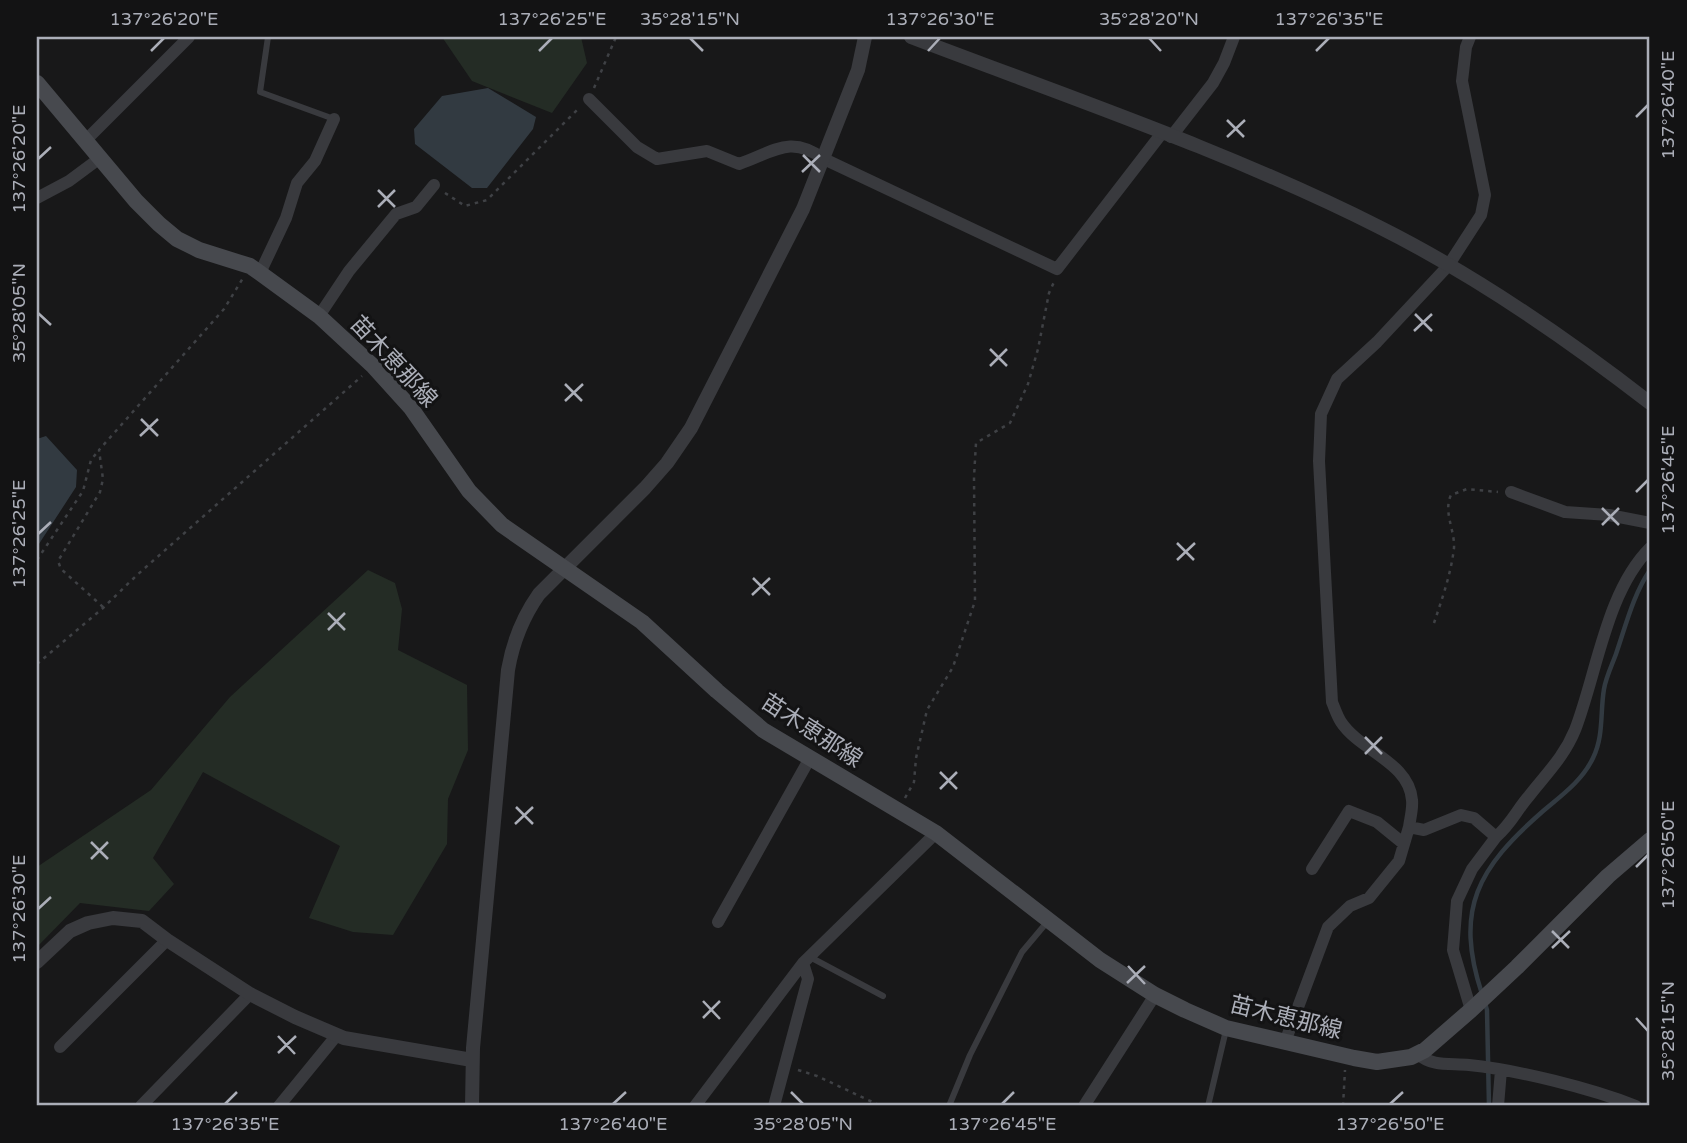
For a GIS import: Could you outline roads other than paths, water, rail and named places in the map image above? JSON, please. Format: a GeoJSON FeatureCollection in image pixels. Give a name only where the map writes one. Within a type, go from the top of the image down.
{"type":"FeatureCollection","features":[{"type":"Feature","properties":{"kind":"main road","name":"苗木恵那線"},"geometry":{"type":"LineString","coordinates":[[37,83],[136,201],[177,239],[199,250],[255,269],[319,316],[373,366],[411,408],[477,501],[502,525],[642,622],[764,730],[936,833],[1100,960],[1155,995],[1226,1028],[1346,1056],[1377,1062],[1418,1054],[1474,1007],[1608,876],[1650,840]]}},
{"type":"Feature","properties":{"kind":"street"},"geometry":{"type":"LineString","coordinates":[[85,141],[189,37]]}},
{"type":"Feature","properties":{"kind":"street"},"geometry":{"type":"LineString","coordinates":[[472,1106],[472,1060],[512,647],[527,611],[563,568],[645,488],[667,463],[691,428],[803,209],[858,70],[865,37]]}},
{"type":"Feature","properties":{"kind":"street"},"geometry":{"type":"LineString","coordinates":[[911,37],[1167,135],[1319,198],[1381,228],[1519,309],[1587,354],[1650,403]]}},
{"type":"Feature","properties":{"kind":"street"},"geometry":{"type":"LineString","coordinates":[[589,99],[637,147],[657,159],[707,151],[739,164],[788,145],[808,147],[824,159],[1057,269],[1213,83],[1234,37]]}},
{"type":"Feature","properties":{"kind":"street"},"geometry":{"type":"LineString","coordinates":[[1286,1042],[1328,927],[1350,906],[1369,898],[1399,861],[1409,827],[1412,802],[1403,776],[1353,736],[1341,722],[1332,702],[1319,461],[1321,414],[1337,379],[1377,342],[1448,266],[1481,215],[1485,195],[1462,81],[1466,47],[1471,37]]}},
{"type":"Feature","properties":{"kind":"street"},"geometry":{"type":"LineString","coordinates":[[255,269],[286,218],[297,183],[315,161],[334,119]]}},
{"type":"Feature","properties":{"kind":"street"},"geometry":{"type":"LineString","coordinates":[[37,198],[69,181],[100,158]]}},
{"type":"Feature","properties":{"kind":"street"},"geometry":{"type":"LineString","coordinates":[[319,316],[349,271],[396,215],[416,207],[433,185]]}},
{"type":"Feature","properties":{"kind":"street"},"geometry":{"type":"LineString","coordinates":[[1511,492],[1565,512],[1609,515],[1650,523]]}},
{"type":"Feature","properties":{"kind":"street"},"geometry":{"type":"LineString","coordinates":[[1474,1007],[1453,950],[1457,901],[1472,869],[1561,759],[1585,701],[1609,623],[1625,585],[1650,548]]}},
{"type":"Feature","properties":{"kind":"street"},"geometry":{"type":"LineString","coordinates":[[718,922],[810,758]]}},
{"type":"Feature","properties":{"kind":"street"},"geometry":{"type":"LineString","coordinates":[[1312,869],[1349,811],[1377,822],[1404,844]]}},
{"type":"Feature","properties":{"kind":"street"},"geometry":{"type":"LineString","coordinates":[[1409,827],[1424,830],[1461,815],[1474,818],[1496,838]]}},
{"type":"Feature","properties":{"kind":"street"},"geometry":{"type":"LineString","coordinates":[[695,1106],[807,960],[936,833]]}},
{"type":"Feature","properties":{"kind":"street"},"geometry":{"type":"LineString","coordinates":[[37,962],[70,931],[88,923],[113,918],[142,921],[250,994],[337,1035],[472,1060]]}},
{"type":"Feature","properties":{"kind":"street"},"geometry":{"type":"LineString","coordinates":[[60,1046],[167,940]]}},
{"type":"Feature","properties":{"kind":"street"},"geometry":{"type":"LineString","coordinates":[[774,1106],[808,979],[807,960]]}},
{"type":"Feature","properties":{"kind":"street"},"geometry":{"type":"LineString","coordinates":[[141,1106],[250,994]]}},
{"type":"Feature","properties":{"kind":"street"},"geometry":{"type":"LineString","coordinates":[[1084,1106],[1155,995]]}},
{"type":"Feature","properties":{"kind":"street"},"geometry":{"type":"LineString","coordinates":[[279,1106],[337,1035]]}},
{"type":"Feature","properties":{"kind":"street"},"geometry":{"type":"LineString","coordinates":[[1418,1054],[1433,1063],[1499,1070],[1591,1092],[1636,1106]]}},
{"type":"Feature","properties":{"kind":"street"},"geometry":{"type":"LineString","coordinates":[[1498,1106],[1499,1070]]}},
{"type":"Feature","properties":{"kind":"lane"},"geometry":{"type":"LineString","coordinates":[[268,37],[260,92],[334,119]]}},
{"type":"Feature","properties":{"kind":"lane"},"geometry":{"type":"LineString","coordinates":[[949,1106],[970,1055],[1022,952],[1048,921]]}},
{"type":"Feature","properties":{"kind":"lane"},"geometry":{"type":"LineString","coordinates":[[807,960],[883,996]]}},
{"type":"Feature","properties":{"kind":"lane"},"geometry":{"type":"LineString","coordinates":[[1208,1106],[1226,1028]]}},
{"type":"Feature","properties":{"kind":"waterway"},"geometry":{"type":"LineString","coordinates":[[1482,994],[1471,938],[1472,914],[1478,892],[1502,852],[1520,832],[1577,781],[1593,758],[1600,733],[1606,680],[1634,600],[1650,570]]}},
{"type":"Feature","properties":{"kind":"waterway"},"geometry":{"type":"LineString","coordinates":[[1485,1003],[1489,1106]]}}]}
